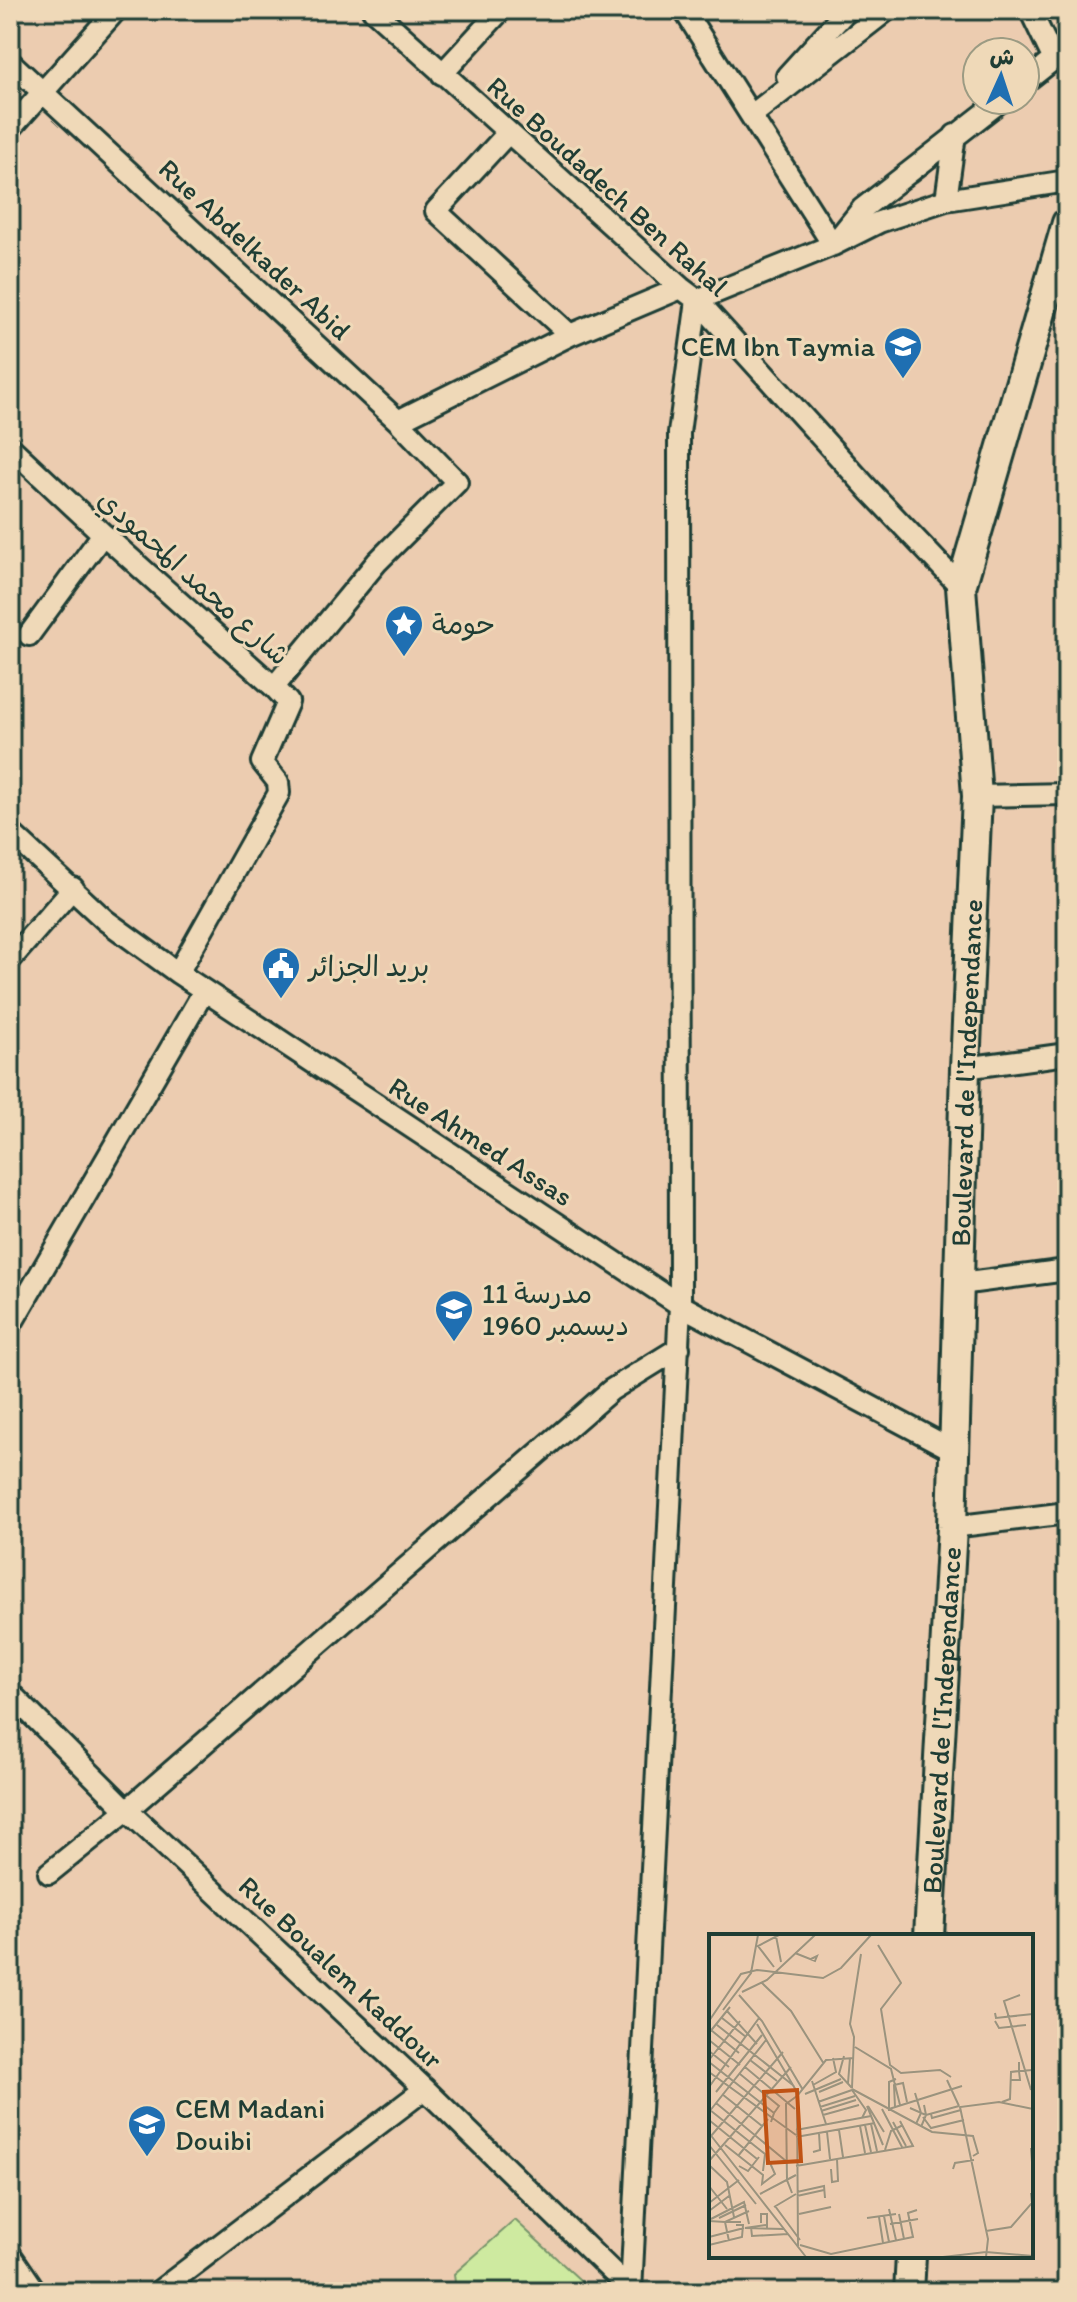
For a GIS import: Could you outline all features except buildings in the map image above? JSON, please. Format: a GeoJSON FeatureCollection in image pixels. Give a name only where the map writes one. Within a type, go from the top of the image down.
{"type":"FeatureCollection","features":[{"type":"Feature","properties":{"kind":"street"},"geometry":{"type":"LineString","coordinates":[[10,129],[116,10]]}},
{"type":"Feature","properties":{"kind":"street","name":"Rue Boudadech Ben Rahal"},"geometry":{"type":"LineString","coordinates":[[373,10],[689,294],[961,587]]}},
{"type":"Feature","properties":{"kind":"street"},"geometry":{"type":"LineString","coordinates":[[442,74],[501,10]]}},
{"type":"Feature","properties":{"kind":"street"},"geometry":{"type":"LineString","coordinates":[[684,10],[833,245]]}},
{"type":"Feature","properties":{"kind":"street"},"geometry":{"type":"LineString","coordinates":[[752,115],[887,10]]}},
{"type":"Feature","properties":{"kind":"street"},"geometry":{"type":"LineString","coordinates":[[1030,10],[1061,54],[1041,70]]}},
{"type":"Feature","properties":{"kind":"street"},"geometry":{"type":"LineString","coordinates":[[752,115],[842,12]]}},
{"type":"Feature","properties":{"kind":"street","name":"Rue Abdelkader Abid"},"geometry":{"type":"LineString","coordinates":[[10,62],[398,421],[457,482],[377,562],[274,687]]}},
{"type":"Feature","properties":{"kind":"street"},"geometry":{"type":"LineString","coordinates":[[833,245],[862,209],[981,116]]}},
{"type":"Feature","properties":{"kind":"street"},"geometry":{"type":"LineString","coordinates":[[508,133],[436,211],[570,335]]}},
{"type":"Feature","properties":{"kind":"street"},"geometry":{"type":"LineString","coordinates":[[946,200],[955,135]]}},
{"type":"Feature","properties":{"kind":"street"},"geometry":{"type":"LineString","coordinates":[[398,421],[570,335],[833,245],[879,222],[946,200],[1067,181]]}},
{"type":"Feature","properties":{"kind":"street","name":"Boulevard de l'Independance"},"geometry":{"type":"LineString","coordinates":[[929,1934],[952,1527],[965,1068],[977,796],[961,587],[1067,223]]}},
{"type":"Feature","properties":{"kind":"street"},"geometry":{"type":"LineString","coordinates":[[632,2291],[679,1348],[679,433],[689,294]]}},
{"type":"Feature","properties":{"kind":"street","name":"شارع محمد المحمودي"},"geometry":{"type":"LineString","coordinates":[[10,447],[288,702],[262,762],[278,782],[279,793],[178,973]]}},
{"type":"Feature","properties":{"kind":"street"},"geometry":{"type":"LineString","coordinates":[[29,635],[103,534]]}},
{"type":"Feature","properties":{"kind":"street"},"geometry":{"type":"LineString","coordinates":[[977,796],[1067,794]]}},
{"type":"Feature","properties":{"kind":"street","name":"Rue Ahmed Assas"},"geometry":{"type":"LineString","coordinates":[[10,832],[105,920],[178,973],[680,1305],[953,1450]]}},
{"type":"Feature","properties":{"kind":"street"},"geometry":{"type":"LineString","coordinates":[[10,960],[73,888]]}},
{"type":"Feature","properties":{"kind":"street"},"geometry":{"type":"LineString","coordinates":[[10,1326],[204,991]]}},
{"type":"Feature","properties":{"kind":"street"},"geometry":{"type":"LineString","coordinates":[[965,1068],[1067,1054]]}},
{"type":"Feature","properties":{"kind":"street"},"geometry":{"type":"LineString","coordinates":[[960,1284],[1067,1270]]}},
{"type":"Feature","properties":{"kind":"street"},"geometry":{"type":"LineString","coordinates":[[49,1873],[127,1810],[611,1390],[679,1348]]}},
{"type":"Feature","properties":{"kind":"street"},"geometry":{"type":"LineString","coordinates":[[952,1527],[1067,1513]]}},
{"type":"Feature","properties":{"kind":"street","name":"Rue Boualem Kaddour"},"geometry":{"type":"LineString","coordinates":[[10,1693],[127,1810],[425,2089],[632,2291]]}},
{"type":"Feature","properties":{"kind":"street"},"geometry":{"type":"LineString","coordinates":[[158,2292],[425,2089]]}},
{"type":"Feature","properties":{"kind":"street"},"geometry":{"type":"LineString","coordinates":[[10,2254],[36,2292]]}},
{"type":"Feature","properties":{"kind":"street"},"geometry":{"type":"LineString","coordinates":[[909,2292],[911,2258]]}},
{"type":"Feature","properties":{"kind":"green space"},"geometry":{"type":"Polygon","coordinates":[[[515,2220],[593,2292],[456,2292],[454,2274],[515,2220]]]}},
{"type":"Feature","properties":{"kind":"place","name":"CEM Ibn Taymia"},"geometry":{"type":"Point","coordinates":[903,380]}},
{"type":"Feature","properties":{"kind":"place","name":"حومة"},"geometry":{"type":"Point","coordinates":[404,658]}},
{"type":"Feature","properties":{"kind":"place","name":"بريد الجزائر"},"geometry":{"type":"Point","coordinates":[281,1000]}},
{"type":"Feature","properties":{"kind":"place","name":"مدرسة 11 ديسمبر 1960"},"geometry":{"type":"Point","coordinates":[454,1343]}},
{"type":"Feature","properties":{"kind":"place","name":"CEM Madani Douibi"},"geometry":{"type":"Point","coordinates":[147,2158]}}]}
